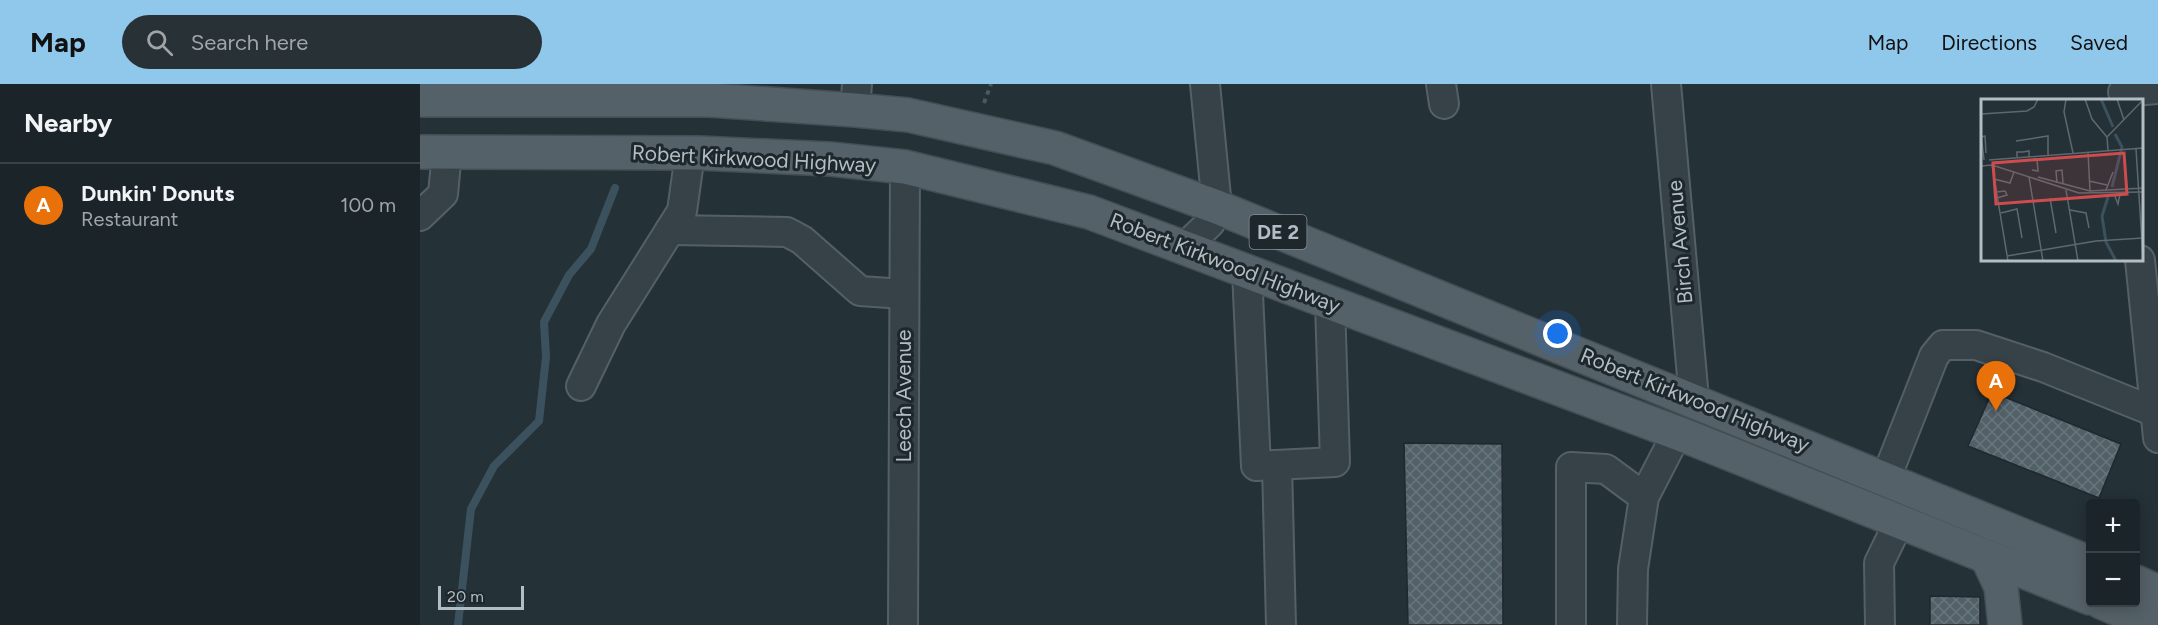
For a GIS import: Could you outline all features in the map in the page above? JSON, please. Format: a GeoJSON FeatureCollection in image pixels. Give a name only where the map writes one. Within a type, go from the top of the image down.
{"type":"FeatureCollection","features":[{"type":"Feature","properties":{"kind":"main road","name":"Robert Kirkwood Highway"},"geometry":{"type":"LineString","coordinates":[[420,100],[510,92],[730,93],[856,97],[908,115],[1055,148],[1217,207],[1694,399],[2086,561]]}},
{"type":"Feature","properties":{"kind":"main road","name":"Robert Kirkwood Highway"},"geometry":{"type":"LineString","coordinates":[[434,152],[690,154],[831,159],[905,167],[1089,212],[1677,434],[2086,596]]}},
{"type":"Feature","properties":{"kind":"main road"},"geometry":{"type":"LineString","coordinates":[[1987,557],[2001,587],[2005,625]]}},
{"type":"Feature","properties":{"kind":"main road"},"geometry":{"type":"LineString","coordinates":[[2140,584],[2158,592]]}},
{"type":"Feature","properties":{"kind":"main road"},"geometry":{"type":"LineString","coordinates":[[2111,607],[2155,625]]}},
{"type":"Feature","properties":{"kind":"street"},"geometry":{"type":"LineString","coordinates":[[1184,248],[1210,223],[1217,207],[1205,84]]}},
{"type":"Feature","properties":{"kind":"street","name":"Birch Avenue"},"geometry":{"type":"LineString","coordinates":[[1666,84],[1694,399]]}},
{"type":"Feature","properties":{"kind":"street"},"geometry":{"type":"LineString","coordinates":[[2123,92],[2158,89]]}},
{"type":"Feature","properties":{"kind":"street"},"geometry":{"type":"LineString","coordinates":[[420,216],[443,194],[434,152]]}},
{"type":"Feature","properties":{"kind":"street"},"geometry":{"type":"LineString","coordinates":[[581,386],[611,324],[682,211],[690,154]]}},
{"type":"Feature","properties":{"kind":"street","name":"Leech Avenue"},"geometry":{"type":"LineString","coordinates":[[903,625],[905,167]]}},
{"type":"Feature","properties":{"kind":"street"},"geometry":{"type":"LineString","coordinates":[[670,231],[787,232],[802,240],[860,291],[904,294]]}},
{"type":"Feature","properties":{"kind":"street"},"geometry":{"type":"LineString","coordinates":[[2140,261],[2157,425]]}},
{"type":"Feature","properties":{"kind":"street"},"geometry":{"type":"LineString","coordinates":[[1247,272],[1256,466],[1335,462],[1330,303]]}},
{"type":"Feature","properties":{"kind":"street"},"geometry":{"type":"LineString","coordinates":[[1886,478],[1934,356],[1944,345],[1976,345],[2043,367],[2157,425]]}},
{"type":"Feature","properties":{"kind":"street"},"geometry":{"type":"LineString","coordinates":[[1632,625],[1633,568],[1644,497],[1677,434]]}},
{"type":"Feature","properties":{"kind":"street"},"geometry":{"type":"LineString","coordinates":[[1277,465],[1281,625]]}},
{"type":"Feature","properties":{"kind":"street"},"geometry":{"type":"LineString","coordinates":[[1571,625],[1571,467],[1606,469],[1644,497]]}},
{"type":"Feature","properties":{"kind":"street"},"geometry":{"type":"LineString","coordinates":[[1880,625],[1880,563],[1899,522]]}},
{"type":"Feature","properties":{"kind":"building"},"geometry":{"type":"Polygon","coordinates":[[[1992,392],[2121,444],[2099,498],[1968,446],[1992,392]]]}},
{"type":"Feature","properties":{"kind":"building"},"geometry":{"type":"Polygon","coordinates":[[[1404,443],[1502,444],[1503,625],[1408,625],[1404,443]]]}},
{"type":"Feature","properties":{"kind":"building"},"geometry":{"type":"Polygon","coordinates":[[[1930,596],[1980,597],[1980,625],[1930,625],[1930,596]]]}},
{"type":"Feature","properties":{"kind":"waterway"},"geometry":{"type":"LineString","coordinates":[[458,625],[471,509],[494,466],[539,421],[546,357],[544,322],[569,275],[591,249],[615,188]]}},
{"type":"Feature","properties":{"kind":"place","name":"Dunkin' Donuts"},"geometry":{"type":"Point","coordinates":[1996,411]}}]}
